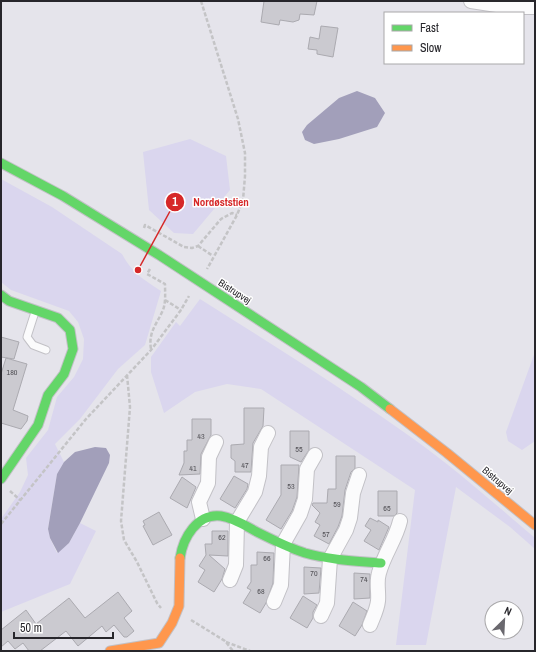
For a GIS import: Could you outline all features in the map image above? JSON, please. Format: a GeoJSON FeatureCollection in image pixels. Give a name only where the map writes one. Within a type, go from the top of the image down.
{"type":"FeatureCollection","features":[{"type":"Feature","properties":{"kind":"main road","name":"Bistrupvej"},"geometry":{"type":"LineString","coordinates":[[1,163],[63,196],[136,240],[361,387],[447,453],[535,525]]}},
{"type":"Feature","properties":{"kind":"main road"},"geometry":{"type":"LineString","coordinates":[[1,295],[9,301],[58,318],[70,330],[73,348],[64,374],[48,395],[38,426],[1,479]]}},
{"type":"Feature","properties":{"kind":"main road","name":"Bistrupvej"},"geometry":{"type":"LineString","coordinates":[[447,453],[516,498]]}},
{"type":"Feature","properties":{"kind":"main road"},"geometry":{"type":"LineString","coordinates":[[110,651],[161,647],[173,623],[180,601],[178,572],[182,550],[190,530],[203,519],[218,516],[237,522],[283,544],[306,553],[330,559],[382,563]]}},
{"type":"Feature","properties":{"kind":"street"},"geometry":{"type":"LineString","coordinates":[[471,1],[510,7],[535,7]]}},
{"type":"Feature","properties":{"kind":"street"},"geometry":{"type":"LineString","coordinates":[[230,580],[236,565],[237,522],[255,492],[259,476],[261,446],[268,433]]}},
{"type":"Feature","properties":{"kind":"street"},"geometry":{"type":"LineString","coordinates":[[203,519],[199,502],[208,483],[209,457],[216,442]]}},
{"type":"Feature","properties":{"kind":"street"},"geometry":{"type":"LineString","coordinates":[[274,602],[281,585],[283,544],[300,514],[305,499],[307,470],[315,455]]}},
{"type":"Feature","properties":{"kind":"street"},"geometry":{"type":"LineString","coordinates":[[321,616],[327,603],[330,559],[346,530],[350,518],[353,493],[359,475]]}},
{"type":"Feature","properties":{"kind":"street"},"geometry":{"type":"LineString","coordinates":[[370,625],[376,612],[378,601],[378,576],[382,563],[398,530],[400,521]]}},
{"type":"Feature","properties":{"kind":"lane"},"geometry":{"type":"LineString","coordinates":[[36,310],[27,337],[32,345],[46,350]]}},
{"type":"Feature","properties":{"kind":"path"},"geometry":{"type":"LineString","coordinates":[[201,1],[238,119],[245,153],[243,200],[237,215],[207,269]]}},
{"type":"Feature","properties":{"kind":"path"},"geometry":{"type":"LineString","coordinates":[[136,240],[146,225],[184,247],[192,248],[198,246],[221,219],[232,214],[237,215]]}},
{"type":"Feature","properties":{"kind":"path"},"geometry":{"type":"LineString","coordinates":[[198,246],[213,256]]}},
{"type":"Feature","properties":{"kind":"path"},"geometry":{"type":"LineString","coordinates":[[151,350],[151,335],[155,324],[164,309],[165,284],[147,274],[159,255]]}},
{"type":"Feature","properties":{"kind":"path"},"geometry":{"type":"LineString","coordinates":[[1,524],[86,419],[151,350],[181,310],[189,296]]}},
{"type":"Feature","properties":{"kind":"path"},"geometry":{"type":"LineString","coordinates":[[165,300],[181,310]]}},
{"type":"Feature","properties":{"kind":"path"},"geometry":{"type":"LineString","coordinates":[[127,375],[130,407],[121,521],[124,540],[137,562],[157,603],[173,623],[187,617],[225,641],[250,651]]}},
{"type":"Feature","properties":{"kind":"path"},"geometry":{"type":"LineString","coordinates":[[225,641],[233,651]]}},
{"type":"Feature","properties":{"kind":"shaded area"},"geometry":{"type":"Polygon","coordinates":[[[357,91],[375,98],[385,113],[377,127],[339,139],[314,144],[305,140],[302,132],[307,125],[339,98],[357,91]]]}},
{"type":"Feature","properties":{"kind":"shaded area"},"geometry":{"type":"Polygon","coordinates":[[[190,139],[226,156],[230,190],[193,234],[174,233],[149,210],[143,152],[190,139]]]}},
{"type":"Feature","properties":{"kind":"shaded area"},"geometry":{"type":"Polygon","coordinates":[[[1,179],[52,207],[122,254],[134,271],[161,291],[145,345],[118,369],[80,419],[55,444],[64,462],[57,474],[48,528],[50,538],[57,553],[69,543],[80,523],[96,531],[70,584],[1,612],[1,519],[20,492],[28,475],[26,458],[48,430],[57,397],[74,377],[83,359],[84,339],[78,322],[69,311],[11,290],[1,282],[1,179]]]}},
{"type":"Feature","properties":{"kind":"shaded area"},"geometry":{"type":"Polygon","coordinates":[[[200,299],[389,421],[431,451],[535,538],[535,549],[510,527],[456,487],[426,645],[396,645],[415,490],[261,389],[227,384],[195,392],[164,413],[151,372],[151,357],[176,322],[180,326],[200,299]]]}},
{"type":"Feature","properties":{"kind":"shaded area"},"geometry":{"type":"Polygon","coordinates":[[[535,352],[535,441],[522,450],[508,441],[506,432],[535,352]]]}},
{"type":"Feature","properties":{"kind":"shaded area"},"geometry":{"type":"Polygon","coordinates":[[[95,447],[106,448],[110,455],[109,463],[69,543],[58,553],[50,538],[48,529],[57,474],[64,462],[75,452],[95,447]]]}},
{"type":"Feature","properties":{"kind":"building"},"geometry":{"type":"Polygon","coordinates":[[[264,1],[317,1],[314,15],[300,14],[299,20],[293,22],[280,20],[279,25],[261,22],[264,1]]]}},
{"type":"Feature","properties":{"kind":"building"},"geometry":{"type":"Polygon","coordinates":[[[321,26],[338,28],[333,57],[317,54],[317,50],[308,49],[310,37],[319,39],[321,26]]]}},
{"type":"Feature","properties":{"kind":"building"},"geometry":{"type":"Polygon","coordinates":[[[1,337],[19,342],[14,359],[1,357],[1,337]]]}},
{"type":"Feature","properties":{"kind":"building"},"geometry":{"type":"Polygon","coordinates":[[[6,358],[27,364],[13,410],[28,416],[27,421],[21,429],[1,423],[1,374],[6,358]]]}},
{"type":"Feature","properties":{"kind":"building"},"geometry":{"type":"Polygon","coordinates":[[[244,408],[264,408],[263,426],[253,443],[251,472],[235,472],[235,461],[231,458],[231,445],[244,444],[244,408]]]}},
{"type":"Feature","properties":{"kind":"building"},"geometry":{"type":"Polygon","coordinates":[[[192,419],[211,419],[211,435],[201,454],[200,474],[179,475],[184,463],[184,451],[187,451],[187,440],[192,440],[192,419]]]}},
{"type":"Feature","properties":{"kind":"building"},"geometry":{"type":"Polygon","coordinates":[[[290,431],[309,431],[309,450],[301,462],[290,457],[290,431]]]}},
{"type":"Feature","properties":{"kind":"building"},"geometry":{"type":"Polygon","coordinates":[[[336,456],[355,456],[355,468],[351,472],[345,490],[342,516],[329,544],[314,536],[320,525],[315,522],[320,513],[312,505],[313,503],[327,503],[328,489],[336,489],[336,456]]]}},
{"type":"Feature","properties":{"kind":"building"},"geometry":{"type":"Polygon","coordinates":[[[281,465],[299,465],[297,497],[292,511],[281,529],[266,520],[281,495],[281,465]]]}},
{"type":"Feature","properties":{"kind":"building"},"geometry":{"type":"Polygon","coordinates":[[[234,476],[248,484],[247,489],[235,508],[220,499],[234,476]]]}},
{"type":"Feature","properties":{"kind":"building"},"geometry":{"type":"Polygon","coordinates":[[[182,477],[196,487],[187,508],[170,498],[182,477]]]}},
{"type":"Feature","properties":{"kind":"building"},"geometry":{"type":"Polygon","coordinates":[[[378,491],[397,491],[397,513],[394,516],[378,516],[378,491]]]}},
{"type":"Feature","properties":{"kind":"building"},"geometry":{"type":"Polygon","coordinates":[[[159,512],[172,535],[153,545],[143,526],[145,525],[143,521],[159,512]]]}},
{"type":"Feature","properties":{"kind":"building"},"geometry":{"type":"Polygon","coordinates":[[[370,518],[378,522],[378,520],[389,527],[379,550],[364,541],[371,530],[365,526],[370,518]]]}},
{"type":"Feature","properties":{"kind":"building"},"geometry":{"type":"Polygon","coordinates":[[[212,531],[228,531],[228,556],[209,555],[225,569],[222,579],[214,592],[198,582],[205,570],[199,566],[206,555],[205,544],[212,544],[212,531]]]}},
{"type":"Feature","properties":{"kind":"building"},"geometry":{"type":"Polygon","coordinates":[[[257,552],[274,553],[273,583],[266,603],[260,613],[243,603],[251,590],[247,588],[251,582],[251,565],[257,565],[257,552]]]}},
{"type":"Feature","properties":{"kind":"building"},"geometry":{"type":"Polygon","coordinates":[[[304,567],[321,568],[319,593],[304,594],[304,567]]]}},
{"type":"Feature","properties":{"kind":"building"},"geometry":{"type":"Polygon","coordinates":[[[354,573],[370,574],[370,598],[354,599],[354,573]]]}},
{"type":"Feature","properties":{"kind":"building"},"geometry":{"type":"Polygon","coordinates":[[[118,592],[132,611],[124,618],[134,631],[127,637],[124,637],[114,625],[106,632],[102,626],[78,646],[66,631],[40,651],[29,651],[23,643],[15,649],[8,641],[1,647],[1,630],[26,610],[36,624],[69,598],[85,618],[118,592]]]}},
{"type":"Feature","properties":{"kind":"building"},"geometry":{"type":"Polygon","coordinates":[[[303,596],[317,605],[313,612],[313,618],[307,628],[290,618],[303,596]]]}},
{"type":"Feature","properties":{"kind":"building"},"geometry":{"type":"Polygon","coordinates":[[[353,602],[367,611],[362,625],[355,636],[339,626],[353,602]]]}},
{"type":"Feature","properties":{"kind":"traffic: fast"},"geometry":{"type":"LineString","coordinates":[[1,163],[63,196],[159,255],[361,387],[390,409]]}},
{"type":"Feature","properties":{"kind":"traffic: fast"},"geometry":{"type":"LineString","coordinates":[[1,295],[9,301],[58,318],[70,330],[73,349],[64,374],[48,395],[38,425],[1,479]]}},
{"type":"Feature","properties":{"kind":"traffic: fast"},"geometry":{"type":"LineString","coordinates":[[180,558],[184,543],[193,528],[205,518],[221,516],[235,520],[275,541],[305,553],[333,559],[381,563]]}},
{"type":"Feature","properties":{"kind":"traffic: slow"},"geometry":{"type":"LineString","coordinates":[[390,409],[447,453],[535,525]]}},
{"type":"Feature","properties":{"kind":"traffic: slow"},"geometry":{"type":"LineString","coordinates":[[110,651],[159,643],[172,623],[179,606],[180,558]]}},
{"type":"Feature","properties":{"kind":"place","name":"Nordøststien"},"geometry":{"type":"Point","coordinates":[138,270]}}]}
